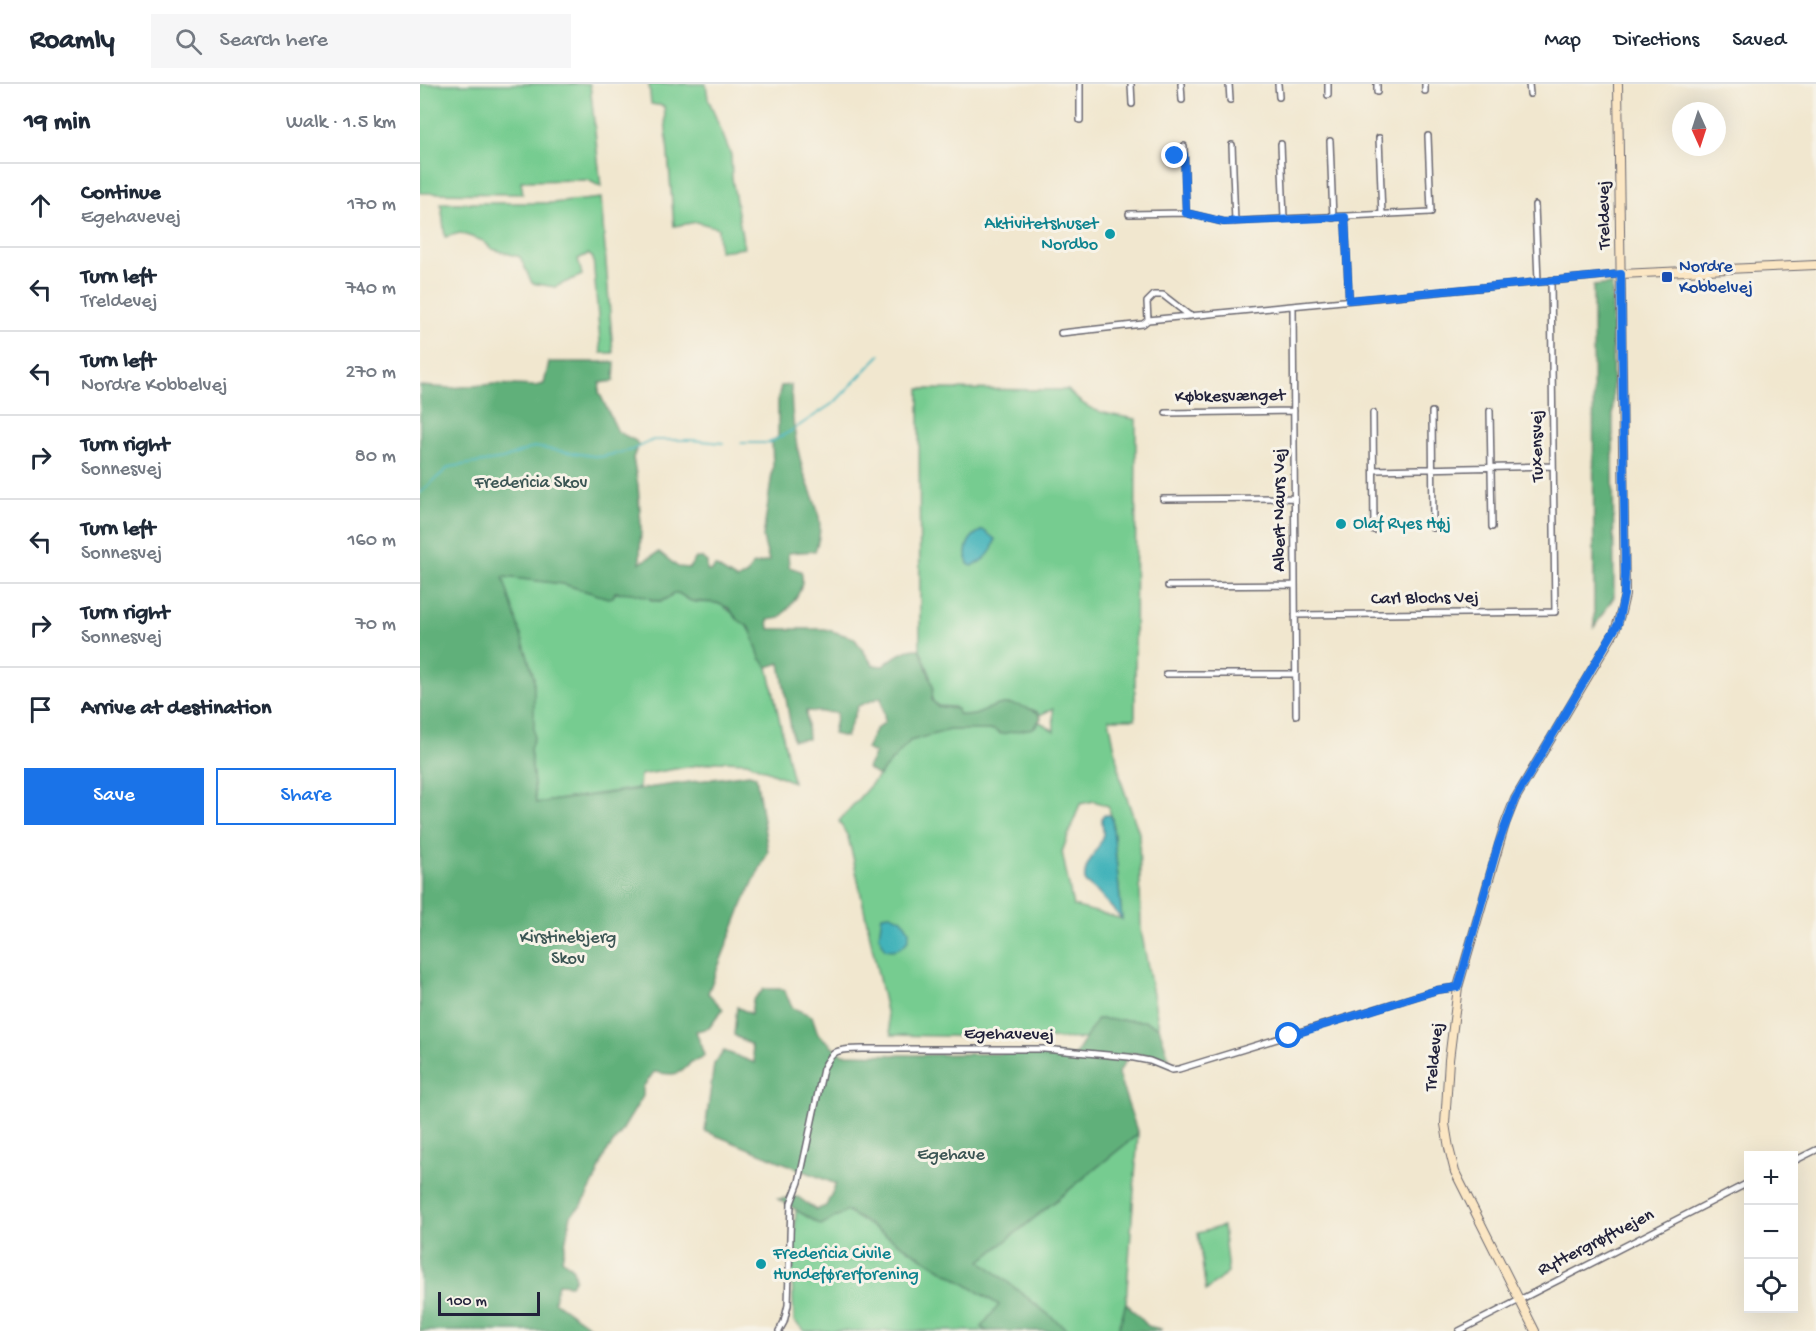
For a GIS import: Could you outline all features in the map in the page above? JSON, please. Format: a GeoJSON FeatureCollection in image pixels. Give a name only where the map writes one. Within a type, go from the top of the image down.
{"type":"FeatureCollection","features":[{"type":"Feature","properties":{"kind":"street"},"geometry":{"type":"LineString","coordinates":[[1080,84],[1080,120]]}},
{"type":"Feature","properties":{"kind":"street"},"geometry":{"type":"LineString","coordinates":[[1131,84],[1132,104]]}},
{"type":"Feature","properties":{"kind":"street"},"geometry":{"type":"LineString","coordinates":[[1181,84],[1182,100]]}},
{"type":"Feature","properties":{"kind":"street"},"geometry":{"type":"LineString","coordinates":[[1229,84],[1230,100]]}},
{"type":"Feature","properties":{"kind":"street"},"geometry":{"type":"LineString","coordinates":[[1278,84],[1279,97]]}},
{"type":"Feature","properties":{"kind":"street"},"geometry":{"type":"LineString","coordinates":[[1328,84],[1328,95]]}},
{"type":"Feature","properties":{"kind":"street"},"geometry":{"type":"LineString","coordinates":[[1377,84],[1377,92]]}},
{"type":"Feature","properties":{"kind":"street"},"geometry":{"type":"LineString","coordinates":[[1425,84],[1425,91]]}},
{"type":"Feature","properties":{"kind":"street"},"geometry":{"type":"LineString","coordinates":[[1530,84],[1530,94]]}},
{"type":"Feature","properties":{"kind":"street","name":"Treldevej"},"geometry":{"type":"LineString","coordinates":[[1535,1331],[1455,1172],[1449,1148],[1446,1105],[1458,987],[1498,845],[1515,799],[1606,645],[1622,612],[1625,574],[1618,84]]}},
{"type":"Feature","properties":{"kind":"street"},"geometry":{"type":"LineString","coordinates":[[1129,214],[1186,213],[1224,222],[1235,222],[1431,212],[1428,136]]}},
{"type":"Feature","properties":{"kind":"street"},"geometry":{"type":"LineString","coordinates":[[1379,138],[1382,215]]}},
{"type":"Feature","properties":{"kind":"street"},"geometry":{"type":"LineString","coordinates":[[1330,141],[1333,218]]}},
{"type":"Feature","properties":{"kind":"street"},"geometry":{"type":"LineString","coordinates":[[1281,144],[1284,219]]}},
{"type":"Feature","properties":{"kind":"street"},"geometry":{"type":"LineString","coordinates":[[1232,145],[1235,222]]}},
{"type":"Feature","properties":{"kind":"street"},"geometry":{"type":"LineString","coordinates":[[1184,146],[1186,213]]}},
{"type":"Feature","properties":{"kind":"street"},"geometry":{"type":"LineString","coordinates":[[1175,156],[1184,155]]}},
{"type":"Feature","properties":{"kind":"street"},"geometry":{"type":"LineString","coordinates":[[1535,205],[1538,281]]}},
{"type":"Feature","properties":{"kind":"street"},"geometry":{"type":"LineString","coordinates":[[1345,217],[1349,300]]}},
{"type":"Feature","properties":{"kind":"street"},"geometry":{"type":"LineString","coordinates":[[1061,333],[1143,324],[1148,320],[1538,281],[1621,274],[1816,265]]}},
{"type":"Feature","properties":{"kind":"street","name":"Tuxensvej"},"geometry":{"type":"LineString","coordinates":[[1551,280],[1555,612]]}},
{"type":"Feature","properties":{"kind":"street"},"geometry":{"type":"LineString","coordinates":[[1148,320],[1147,302],[1151,296],[1159,294],[1164,295],[1190,316]]}},
{"type":"Feature","properties":{"kind":"street","name":"Albert Naurs Vej"},"geometry":{"type":"LineString","coordinates":[[1293,306],[1296,715]]}},
{"type":"Feature","properties":{"kind":"street","name":"Købkesvænget"},"geometry":{"type":"LineString","coordinates":[[1166,413],[1294,411]]}},
{"type":"Feature","properties":{"kind":"street"},"geometry":{"type":"LineString","coordinates":[[1490,411],[1492,527]]}},
{"type":"Feature","properties":{"kind":"street"},"geometry":{"type":"LineString","coordinates":[[1432,412],[1433,528]]}},
{"type":"Feature","properties":{"kind":"street"},"geometry":{"type":"LineString","coordinates":[[1373,413],[1374,530]]}},
{"type":"Feature","properties":{"kind":"street"},"geometry":{"type":"LineString","coordinates":[[1374,470],[1553,466]]}},
{"type":"Feature","properties":{"kind":"street"},"geometry":{"type":"LineString","coordinates":[[1164,499],[1295,498]]}},
{"type":"Feature","properties":{"kind":"street"},"geometry":{"type":"LineString","coordinates":[[1168,586],[1295,585]]}},
{"type":"Feature","properties":{"kind":"street","name":"Carl Blochs Vej"},"geometry":{"type":"LineString","coordinates":[[1295,615],[1555,612]]}},
{"type":"Feature","properties":{"kind":"street"},"geometry":{"type":"LineString","coordinates":[[1166,674],[1296,674]]}},
{"type":"Feature","properties":{"kind":"street","name":"Egehavevej"},"geometry":{"type":"LineString","coordinates":[[779,1331],[788,1305],[791,1203],[799,1182],[823,1069],[830,1055],[839,1050],[1044,1049],[1129,1057],[1150,1061],[1172,1070],[1437,990],[1458,987]]}},
{"type":"Feature","properties":{"kind":"street"},"geometry":{"type":"LineString","coordinates":[[1798,1159],[1816,1150]]}},
{"type":"Feature","properties":{"kind":"street","name":"Ryttergrøftvejen"},"geometry":{"type":"LineString","coordinates":[[1459,1331],[1744,1186]]}},
{"type":"Feature","properties":{"kind":"green space"},"geometry":{"type":"Polygon","coordinates":[[[420,84],[590,84],[601,187],[588,180],[521,181],[523,194],[420,193],[420,84]]]}},
{"type":"Feature","properties":{"kind":"green space"},"geometry":{"type":"Polygon","coordinates":[[[649,84],[706,84],[708,98],[731,155],[732,178],[744,248],[719,251],[718,228],[697,222],[674,226],[664,106],[651,104],[649,84]]]}},
{"type":"Feature","properties":{"kind":"green space"},"geometry":{"type":"Polygon","coordinates":[[[601,198],[613,353],[601,353],[593,258],[588,254],[578,259],[582,275],[555,287],[532,283],[520,257],[492,249],[483,241],[460,233],[445,237],[441,203],[552,203],[601,198]]]}},
{"type":"Feature","properties":{"kind":"green space"},"geometry":{"type":"Polygon","coordinates":[[[1612,284],[1614,597],[1594,627],[1593,286],[1612,284]]]}},
{"type":"Feature","properties":{"kind":"green space","name":"Kirstinebjerg Skov"},"geometry":{"type":"Polygon","coordinates":[[[549,362],[615,362],[614,381],[600,383],[599,392],[618,432],[636,441],[638,445],[633,458],[641,525],[640,563],[659,552],[678,567],[689,568],[696,558],[702,558],[707,562],[707,571],[712,571],[715,566],[737,580],[747,574],[752,565],[769,561],[763,538],[773,466],[772,441],[778,437],[778,399],[781,386],[791,385],[796,444],[804,475],[819,516],[820,527],[815,551],[788,553],[789,567],[801,571],[802,584],[797,596],[780,618],[768,620],[769,629],[825,629],[854,638],[873,665],[883,666],[900,654],[920,649],[933,686],[932,700],[937,706],[957,709],[958,714],[972,715],[997,705],[1013,704],[1037,712],[1041,718],[1033,728],[1001,734],[994,730],[949,730],[910,741],[878,776],[867,768],[875,753],[866,749],[875,730],[885,722],[881,697],[858,706],[846,737],[833,734],[837,713],[806,711],[808,739],[793,740],[780,663],[768,667],[760,658],[750,628],[737,619],[729,608],[717,603],[691,601],[678,593],[659,601],[634,593],[615,592],[613,597],[608,598],[563,584],[503,577],[534,677],[534,737],[530,749],[536,803],[749,774],[756,776],[768,852],[743,903],[708,993],[723,1009],[709,1028],[696,1031],[704,1055],[701,1059],[691,1062],[679,1073],[654,1072],[643,1087],[643,1096],[605,1154],[582,1205],[571,1215],[562,1259],[573,1269],[575,1278],[571,1285],[558,1284],[554,1301],[596,1331],[420,1331],[420,386],[451,388],[494,384],[535,386],[544,384],[549,362]]]}},
{"type":"Feature","properties":{"kind":"green space"},"geometry":{"type":"Polygon","coordinates":[[[919,389],[1068,390],[1090,408],[1107,414],[1136,419],[1135,719],[1109,719],[1121,781],[1139,833],[1141,930],[1159,1027],[1144,1021],[1097,1019],[1086,1039],[891,1035],[853,857],[848,837],[839,821],[909,741],[949,730],[1018,730],[1033,728],[1040,722],[1054,731],[1053,708],[1041,715],[1030,709],[1006,704],[991,707],[977,714],[965,715],[957,714],[954,707],[938,706],[932,700],[930,674],[920,649],[919,389]],[[1094,801],[1080,804],[1062,852],[1073,906],[1122,919],[1112,818],[1108,806],[1094,801]]]}},
{"type":"Feature","properties":{"kind":"green space"},"geometry":{"type":"Polygon","coordinates":[[[502,576],[563,584],[608,598],[617,593],[632,592],[659,601],[677,593],[691,601],[716,603],[726,608],[750,630],[768,667],[793,782],[747,762],[722,761],[640,775],[639,788],[536,803],[530,749],[534,737],[502,576]]]}},
{"type":"Feature","properties":{"kind":"green space","name":"Egehave"},"geometry":{"type":"Polygon","coordinates":[[[764,989],[783,989],[793,1008],[812,1016],[818,1034],[842,1054],[1021,1053],[1075,1056],[1097,1019],[1144,1021],[1159,1027],[1169,1058],[1130,1053],[1118,1074],[1138,1134],[981,1261],[1069,1331],[987,1331],[981,1327],[999,1305],[847,1211],[821,1225],[778,1199],[798,1197],[816,1210],[826,1206],[836,1184],[705,1131],[714,1064],[724,1051],[755,1063],[751,1045],[734,1035],[737,1007],[751,1014],[753,1000],[764,989]]]}},
{"type":"Feature","properties":{"kind":"green space"},"geometry":{"type":"Polygon","coordinates":[[[1138,1134],[1126,1303],[1118,1331],[1069,1331],[981,1261],[1138,1134]]]}},
{"type":"Feature","properties":{"kind":"green space"},"geometry":{"type":"Polygon","coordinates":[[[796,1210],[821,1225],[846,1211],[1000,1305],[982,1327],[987,1331],[805,1331],[794,1321],[792,1277],[796,1210]]]}},
{"type":"Feature","properties":{"kind":"green space"},"geometry":{"type":"Polygon","coordinates":[[[1223,1226],[1228,1272],[1206,1291],[1198,1233],[1223,1226]]]}},
{"type":"Feature","properties":{"kind":"green space"},"geometry":{"type":"Polygon","coordinates":[[[1126,1303],[1148,1326],[1161,1329],[1161,1331],[1118,1331],[1126,1303]]]}},
{"type":"Feature","properties":{"kind":"water"},"geometry":{"type":"Polygon","coordinates":[[[983,530],[995,539],[994,544],[987,556],[972,566],[968,564],[966,553],[968,544],[970,539],[983,530]]]}},
{"type":"Feature","properties":{"kind":"water"},"geometry":{"type":"Polygon","coordinates":[[[1103,815],[1110,815],[1112,818],[1122,919],[1085,882],[1086,868],[1103,834],[1103,815]]]}},
{"type":"Feature","properties":{"kind":"water"},"geometry":{"type":"Polygon","coordinates":[[[890,914],[902,919],[909,930],[909,935],[903,946],[885,949],[879,936],[882,915],[890,914]]]}},
{"type":"Feature","properties":{"kind":"waterway"},"geometry":{"type":"LineString","coordinates":[[741,443],[769,443],[791,431],[835,402],[880,355]]}},
{"type":"Feature","properties":{"kind":"waterway"},"geometry":{"type":"LineString","coordinates":[[420,493],[449,467],[503,459],[534,447],[600,457],[632,450],[653,440],[723,443]]}},
{"type":"Feature","properties":{"kind":"place","name":"Aktivitetshuset Nordbo"},"geometry":{"type":"Point","coordinates":[1110,234]}},
{"type":"Feature","properties":{"kind":"place","name":"Nordre Kobbelvej"},"geometry":{"type":"Point","coordinates":[1667,277]}},
{"type":"Feature","properties":{"kind":"place","name":"Olaf Ryes Høj"},"geometry":{"type":"Point","coordinates":[1341,524]}},
{"type":"Feature","properties":{"kind":"place","name":"Fredericia Civile Hundeførerforening"},"geometry":{"type":"Point","coordinates":[761,1264]}},
{"type":"Feature","properties":{"kind":"route"},"geometry":{"type":"LineString","coordinates":[[1175,156],[1184,155],[1186,213],[1224,222],[1345,217],[1349,300],[1621,274],[1625,574],[1622,612],[1618,624],[1515,799],[1498,845],[1458,987],[1437,990],[1289,1036]]}},
{"type":"Feature","properties":{"kind":"park label","name":"Fredericia Skov"},"geometry":{"type":"Point","coordinates":[531,483]}}]}
